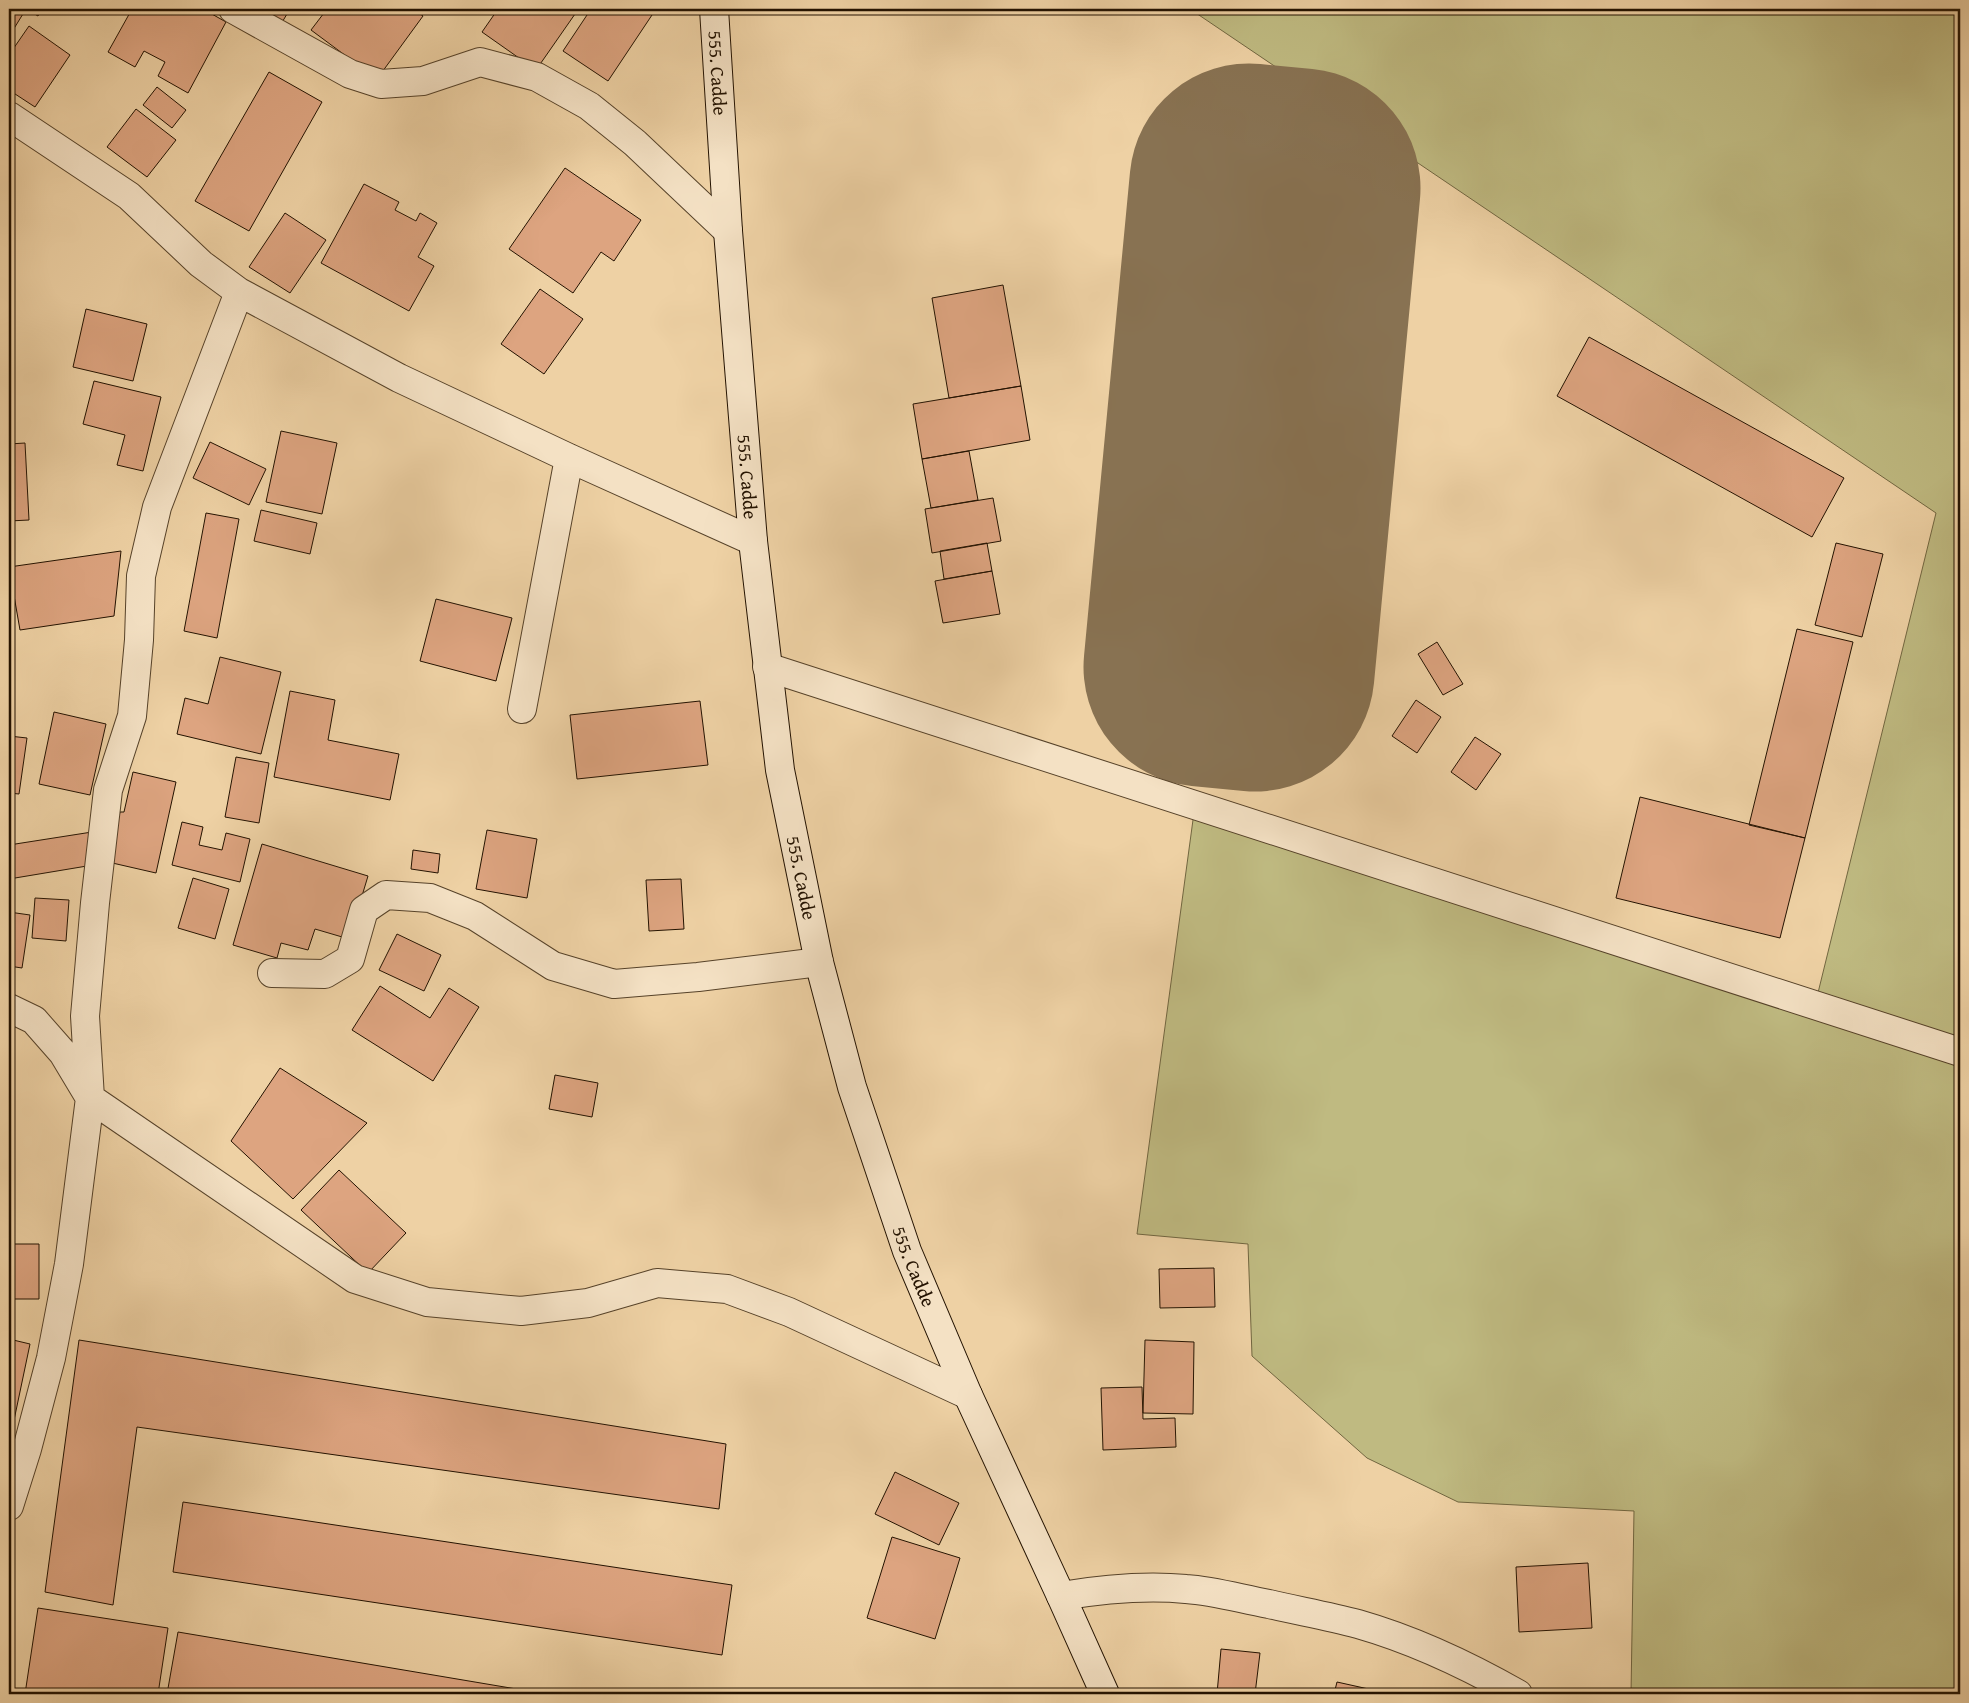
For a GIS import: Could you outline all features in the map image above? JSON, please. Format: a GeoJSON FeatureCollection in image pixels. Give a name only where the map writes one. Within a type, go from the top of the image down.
{"type":"FeatureCollection","features":[{"type":"Feature","properties":{"kind":"street"},"geometry":{"type":"LineString","coordinates":[[232,9],[350,74],[381,84],[423,80],[480,62],[537,77],[589,106],[635,143],[728,232]]}},
{"type":"Feature","properties":{"kind":"street","name":"555. Cadde"},"geometry":{"type":"LineString","coordinates":[[714,9],[728,232],[753,541],[780,770],[819,962],[852,1087],[906,1251],[968,1395],[1062,1596],[1105,1694]]}},
{"type":"Feature","properties":{"kind":"street"},"geometry":{"type":"LineString","coordinates":[[9,116],[129,196],[201,264],[238,292],[400,378],[569,458],[753,541]]}},
{"type":"Feature","properties":{"kind":"street"},"geometry":{"type":"LineString","coordinates":[[9,1506],[18,1447],[51,1358],[69,1264],[90,1098],[85,1016],[95,903],[108,790],[132,716],[141,576],[157,507],[238,292]]}},
{"type":"Feature","properties":{"kind":"street"},"geometry":{"type":"LineString","coordinates":[[522,709],[569,458]]}},
{"type":"Feature","properties":{"kind":"street"},"geometry":{"type":"LineString","coordinates":[[767,667],[1960,1052]]}},
{"type":"Feature","properties":{"kind":"street"},"geometry":{"type":"LineString","coordinates":[[272,973],[325,974],[350,959],[364,910],[386,894],[430,898],[475,916],[553,966],[614,984],[698,977],[819,962]]}},
{"type":"Feature","properties":{"kind":"street"},"geometry":{"type":"LineString","coordinates":[[9,1008],[34,1020],[63,1053],[90,1098],[355,1279],[427,1302],[521,1311],[588,1303],[657,1283],[727,1289],[789,1312],[968,1395]]}},
{"type":"Feature","properties":{"kind":"street"},"geometry":{"type":"LineString","coordinates":[[1062,1596],[1103,1589],[1146,1587],[1187,1589],[1228,1595],[1314,1613],[1360,1624],[1404,1639],[1474,1670],[1518,1694]]}},
{"type":"Feature","properties":{"kind":"shaded area"},"geometry":{"type":"Polygon","coordinates":[[[1190,9],[1960,9],[1960,1694],[1631,1694],[1634,1511],[1458,1502],[1367,1458],[1252,1356],[1248,1244],[1137,1234],[1195,805],[1815,1005],[1936,513],[1190,9]]]}},
{"type":"Feature","properties":{"kind":"building"},"geometry":{"type":"Polygon","coordinates":[[[9,9],[26,9],[10,35],[9,34],[9,9]]]}},
{"type":"Feature","properties":{"kind":"building"},"geometry":{"type":"Polygon","coordinates":[[[26,9],[42,9],[38,16],[26,9]]]}},
{"type":"Feature","properties":{"kind":"building"},"geometry":{"type":"Polygon","coordinates":[[[132,9],[203,9],[226,22],[188,93],[158,76],[165,62],[144,51],[135,67],[108,52],[132,9]]]}},
{"type":"Feature","properties":{"kind":"building"},"geometry":{"type":"Polygon","coordinates":[[[256,9],[290,9],[281,24],[256,9]]]}},
{"type":"Feature","properties":{"kind":"building"},"geometry":{"type":"Polygon","coordinates":[[[327,9],[413,9],[423,16],[377,79],[311,30],[327,9]]]}},
{"type":"Feature","properties":{"kind":"building"},"geometry":{"type":"Polygon","coordinates":[[[498,9],[567,9],[575,14],[536,70],[482,32],[498,9]]]}},
{"type":"Feature","properties":{"kind":"building"},"geometry":{"type":"Polygon","coordinates":[[[591,9],[656,9],[608,81],[563,51],[591,9]]]}},
{"type":"Feature","properties":{"kind":"building"},"geometry":{"type":"Polygon","coordinates":[[[29,26],[70,55],[35,107],[9,90],[9,55],[29,26]]]}},
{"type":"Feature","properties":{"kind":"building"},"geometry":{"type":"Polygon","coordinates":[[[269,72],[322,102],[249,231],[195,201],[269,72]]]}},
{"type":"Feature","properties":{"kind":"building"},"geometry":{"type":"Polygon","coordinates":[[[157,87],[186,110],[172,128],[143,105],[157,87]]]}},
{"type":"Feature","properties":{"kind":"building"},"geometry":{"type":"Polygon","coordinates":[[[136,109],[176,140],[147,177],[107,147],[136,109]]]}},
{"type":"Feature","properties":{"kind":"building"},"geometry":{"type":"Polygon","coordinates":[[[565,168],[641,220],[614,261],[601,252],[573,293],[509,249],[565,168]]]}},
{"type":"Feature","properties":{"kind":"building"},"geometry":{"type":"Polygon","coordinates":[[[364,184],[399,202],[395,210],[416,221],[420,213],[437,223],[418,257],[434,266],[409,311],[321,263],[364,184]]]}},
{"type":"Feature","properties":{"kind":"building"},"geometry":{"type":"Polygon","coordinates":[[[285,213],[326,240],[290,293],[249,267],[285,213]]]}},
{"type":"Feature","properties":{"kind":"building"},"geometry":{"type":"Polygon","coordinates":[[[1003,285],[1021,386],[949,398],[932,298],[1003,285]]]}},
{"type":"Feature","properties":{"kind":"building"},"geometry":{"type":"Polygon","coordinates":[[[540,289],[583,319],[544,374],[501,344],[540,289]]]}},
{"type":"Feature","properties":{"kind":"building"},"geometry":{"type":"Polygon","coordinates":[[[86,309],[147,324],[133,381],[73,367],[86,309]]]}},
{"type":"Feature","properties":{"kind":"building"},"geometry":{"type":"Polygon","coordinates":[[[1589,337],[1844,478],[1812,537],[1557,396],[1589,337]]]}},
{"type":"Feature","properties":{"kind":"building"},"geometry":{"type":"Polygon","coordinates":[[[94,381],[161,397],[143,471],[117,465],[125,435],[83,424],[94,381]]]}},
{"type":"Feature","properties":{"kind":"building"},"geometry":{"type":"Polygon","coordinates":[[[1021,386],[1030,440],[922,459],[913,404],[1021,386]]]}},
{"type":"Feature","properties":{"kind":"building"},"geometry":{"type":"Polygon","coordinates":[[[281,431],[337,443],[322,514],[266,502],[281,431]]]}},
{"type":"Feature","properties":{"kind":"building"},"geometry":{"type":"Polygon","coordinates":[[[210,442],[266,469],[249,505],[193,478],[210,442]]]}},
{"type":"Feature","properties":{"kind":"building"},"geometry":{"type":"Polygon","coordinates":[[[25,443],[29,520],[9,521],[9,444],[25,443]]]}},
{"type":"Feature","properties":{"kind":"building"},"geometry":{"type":"Polygon","coordinates":[[[969,451],[978,500],[931,508],[922,459],[969,451]]]}},
{"type":"Feature","properties":{"kind":"building"},"geometry":{"type":"Polygon","coordinates":[[[993,498],[1001,541],[932,553],[925,509],[993,498]]]}},
{"type":"Feature","properties":{"kind":"building"},"geometry":{"type":"Polygon","coordinates":[[[261,510],[317,523],[310,554],[254,541],[261,510]]]}},
{"type":"Feature","properties":{"kind":"building"},"geometry":{"type":"Polygon","coordinates":[[[206,513],[239,519],[217,638],[184,631],[206,513]]]}},
{"type":"Feature","properties":{"kind":"building"},"geometry":{"type":"Polygon","coordinates":[[[987,543],[992,571],[944,579],[940,551],[987,543]]]}},
{"type":"Feature","properties":{"kind":"building"},"geometry":{"type":"Polygon","coordinates":[[[1836,543],[1883,554],[1862,637],[1815,625],[1836,543]]]}},
{"type":"Feature","properties":{"kind":"building"},"geometry":{"type":"Polygon","coordinates":[[[121,551],[114,616],[20,630],[9,567],[121,551]]]}},
{"type":"Feature","properties":{"kind":"building"},"geometry":{"type":"Polygon","coordinates":[[[992,571],[1000,614],[943,623],[935,581],[992,571]]]}},
{"type":"Feature","properties":{"kind":"building"},"geometry":{"type":"Polygon","coordinates":[[[436,599],[512,618],[496,681],[420,661],[436,599]]]}},
{"type":"Feature","properties":{"kind":"building"},"geometry":{"type":"Polygon","coordinates":[[[1797,629],[1853,642],[1805,838],[1749,825],[1797,629]]]}},
{"type":"Feature","properties":{"kind":"building"},"geometry":{"type":"Polygon","coordinates":[[[1437,642],[1463,684],[1443,695],[1418,654],[1437,642]]]}},
{"type":"Feature","properties":{"kind":"building"},"geometry":{"type":"Polygon","coordinates":[[[220,657],[281,672],[261,754],[177,734],[185,698],[208,704],[220,657]]]}},
{"type":"Feature","properties":{"kind":"building"},"geometry":{"type":"Polygon","coordinates":[[[290,691],[335,700],[328,740],[399,754],[390,800],[274,777],[290,691]]]}},
{"type":"Feature","properties":{"kind":"building"},"geometry":{"type":"Polygon","coordinates":[[[1416,700],[1441,717],[1417,753],[1392,736],[1416,700]]]}},
{"type":"Feature","properties":{"kind":"building"},"geometry":{"type":"Polygon","coordinates":[[[700,701],[708,765],[577,779],[570,715],[700,701]]]}},
{"type":"Feature","properties":{"kind":"building"},"geometry":{"type":"Polygon","coordinates":[[[54,712],[106,724],[90,795],[39,784],[54,712]]]}},
{"type":"Feature","properties":{"kind":"building"},"geometry":{"type":"Polygon","coordinates":[[[9,736],[27,738],[19,794],[9,793],[9,736]]]}},
{"type":"Feature","properties":{"kind":"building"},"geometry":{"type":"Polygon","coordinates":[[[1475,737],[1501,754],[1476,790],[1451,772],[1475,737]]]}},
{"type":"Feature","properties":{"kind":"building"},"geometry":{"type":"Polygon","coordinates":[[[236,757],[269,763],[259,823],[225,817],[236,757]]]}},
{"type":"Feature","properties":{"kind":"building"},"geometry":{"type":"Polygon","coordinates":[[[133,772],[176,782],[156,873],[108,862],[120,812],[124,812],[133,772]]]}},
{"type":"Feature","properties":{"kind":"building"},"geometry":{"type":"Polygon","coordinates":[[[1640,797],[1805,838],[1780,938],[1616,898],[1640,797]]]}},
{"type":"Feature","properties":{"kind":"building"},"geometry":{"type":"Polygon","coordinates":[[[182,822],[203,827],[199,845],[222,850],[226,833],[250,839],[240,882],[172,865],[182,822]]]}},
{"type":"Feature","properties":{"kind":"building"},"geometry":{"type":"Polygon","coordinates":[[[487,830],[537,839],[527,898],[476,889],[487,830]]]}},
{"type":"Feature","properties":{"kind":"building"},"geometry":{"type":"Polygon","coordinates":[[[92,832],[87,866],[9,879],[9,845],[92,832]]]}},
{"type":"Feature","properties":{"kind":"building"},"geometry":{"type":"Polygon","coordinates":[[[262,844],[368,876],[349,939],[315,929],[308,950],[281,943],[277,958],[233,945],[262,844]]]}},
{"type":"Feature","properties":{"kind":"building"},"geometry":{"type":"Polygon","coordinates":[[[413,850],[440,854],[438,873],[411,869],[413,850]]]}},
{"type":"Feature","properties":{"kind":"building"},"geometry":{"type":"Polygon","coordinates":[[[193,878],[229,889],[215,939],[178,928],[193,878]]]}},
{"type":"Feature","properties":{"kind":"building"},"geometry":{"type":"Polygon","coordinates":[[[681,879],[684,929],[649,931],[646,880],[681,879]]]}},
{"type":"Feature","properties":{"kind":"building"},"geometry":{"type":"Polygon","coordinates":[[[35,898],[69,900],[66,941],[32,938],[35,898]]]}},
{"type":"Feature","properties":{"kind":"building"},"geometry":{"type":"Polygon","coordinates":[[[9,912],[30,915],[22,968],[9,966],[9,912]]]}},
{"type":"Feature","properties":{"kind":"building"},"geometry":{"type":"Polygon","coordinates":[[[397,934],[441,955],[424,991],[379,970],[397,934]]]}},
{"type":"Feature","properties":{"kind":"building"},"geometry":{"type":"Polygon","coordinates":[[[380,986],[430,1018],[449,988],[479,1007],[433,1081],[352,1030],[380,986]]]}},
{"type":"Feature","properties":{"kind":"building"},"geometry":{"type":"Polygon","coordinates":[[[9,1050],[14,1051],[9,1091],[9,1050]]]}},
{"type":"Feature","properties":{"kind":"building"},"geometry":{"type":"Polygon","coordinates":[[[280,1068],[367,1123],[293,1199],[231,1141],[280,1068]]]}},
{"type":"Feature","properties":{"kind":"building"},"geometry":{"type":"Polygon","coordinates":[[[555,1075],[598,1083],[592,1117],[549,1109],[555,1075]]]}},
{"type":"Feature","properties":{"kind":"building"},"geometry":{"type":"Polygon","coordinates":[[[339,1170],[406,1233],[368,1273],[301,1210],[339,1170]]]}},
{"type":"Feature","properties":{"kind":"building"},"geometry":{"type":"Polygon","coordinates":[[[9,1244],[39,1244],[39,1299],[9,1299],[9,1244]]]}},
{"type":"Feature","properties":{"kind":"building"},"geometry":{"type":"Polygon","coordinates":[[[1214,1268],[1215,1307],[1160,1308],[1159,1269],[1214,1268]]]}},
{"type":"Feature","properties":{"kind":"building"},"geometry":{"type":"Polygon","coordinates":[[[9,1339],[30,1344],[13,1425],[9,1424],[9,1339]]]}},
{"type":"Feature","properties":{"kind":"building"},"geometry":{"type":"Polygon","coordinates":[[[79,1340],[726,1444],[719,1509],[137,1427],[113,1605],[45,1592],[79,1340]]]}},
{"type":"Feature","properties":{"kind":"building"},"geometry":{"type":"Polygon","coordinates":[[[1145,1340],[1194,1342],[1193,1414],[1143,1413],[1145,1340]]]}},
{"type":"Feature","properties":{"kind":"building"},"geometry":{"type":"Polygon","coordinates":[[[1142,1387],[1143,1419],[1175,1418],[1176,1447],[1103,1450],[1101,1388],[1142,1387]]]}},
{"type":"Feature","properties":{"kind":"building"},"geometry":{"type":"Polygon","coordinates":[[[895,1472],[959,1503],[939,1545],[875,1514],[895,1472]]]}},
{"type":"Feature","properties":{"kind":"building"},"geometry":{"type":"Polygon","coordinates":[[[183,1502],[732,1585],[722,1655],[173,1572],[183,1502]]]}},
{"type":"Feature","properties":{"kind":"building"},"geometry":{"type":"Polygon","coordinates":[[[892,1537],[960,1558],[935,1639],[867,1618],[892,1537]]]}},
{"type":"Feature","properties":{"kind":"building"},"geometry":{"type":"Polygon","coordinates":[[[1588,1563],[1592,1628],[1519,1632],[1516,1567],[1588,1563]]]}},
{"type":"Feature","properties":{"kind":"building"},"geometry":{"type":"Polygon","coordinates":[[[38,1608],[168,1628],[158,1694],[25,1694],[38,1608]]]}},
{"type":"Feature","properties":{"kind":"building"},"geometry":{"type":"Polygon","coordinates":[[[178,1632],[546,1694],[167,1694],[178,1632]]]}},
{"type":"Feature","properties":{"kind":"building"},"geometry":{"type":"Polygon","coordinates":[[[1221,1649],[1260,1653],[1255,1694],[1217,1694],[1221,1649]]]}},
{"type":"Feature","properties":{"kind":"building"},"geometry":{"type":"Polygon","coordinates":[[[1337,1682],[1382,1692],[1381,1694],[1334,1694],[1337,1682]]]}},
{"type":"Feature","properties":{"kind":"runway"},"geometry":{"type":"LineString","coordinates":[[1249,183],[1301,188],[1255,672],[1203,667],[1249,183]]}}]}
